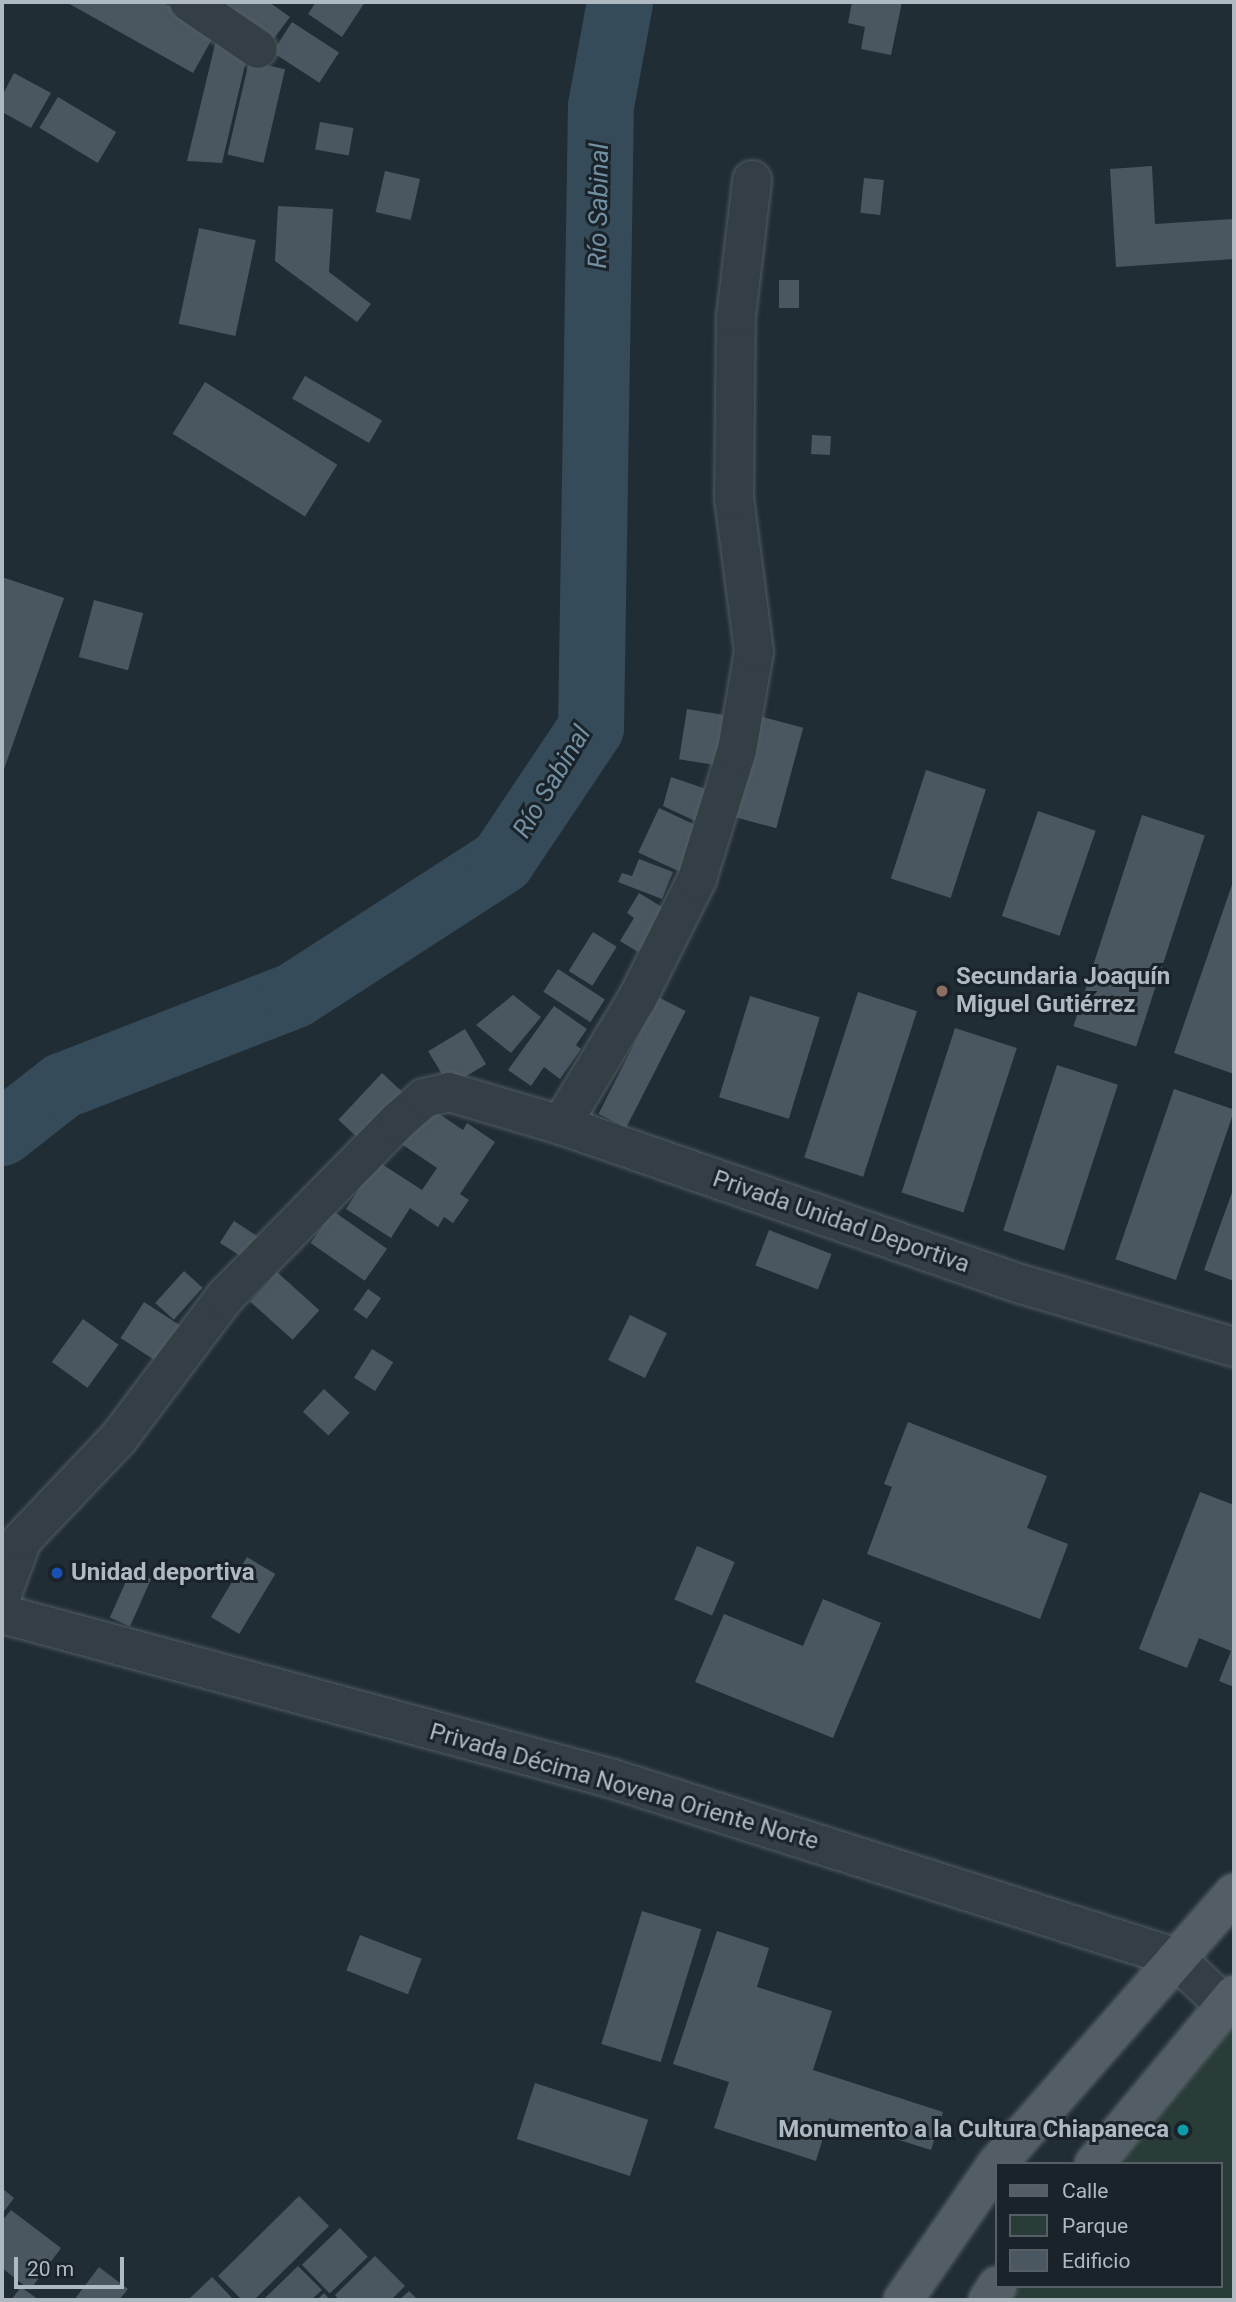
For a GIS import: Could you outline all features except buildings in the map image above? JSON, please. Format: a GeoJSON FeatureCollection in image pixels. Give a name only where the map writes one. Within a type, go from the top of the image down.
{"type":"FeatureCollection","features":[{"type":"Feature","properties":{"kind":"main road"},"geometry":{"type":"LineString","coordinates":[[999,2162],[1174,1957],[1234,1893]]}},
{"type":"Feature","properties":{"kind":"main road"},"geometry":{"type":"LineString","coordinates":[[1096,2162],[1230,2000]]}},
{"type":"Feature","properties":{"kind":"main road"},"geometry":{"type":"LineString","coordinates":[[903,2300],[995,2167]]}},
{"type":"Feature","properties":{"kind":"street"},"geometry":{"type":"LineString","coordinates":[[189,2],[258,49]]}},
{"type":"Feature","properties":{"kind":"street"},"geometry":{"type":"LineString","coordinates":[[561,1125],[637,999],[696,879],[737,750],[754,652],[734,499],[736,317],[752,180]]}},
{"type":"Feature","properties":{"kind":"street","name":"Privada Unidad Deportiva"},"geometry":{"type":"LineString","coordinates":[[2,1594],[22,1539],[118,1439],[225,1297],[399,1120],[424,1098],[449,1092],[561,1125],[1021,1284],[1234,1347]]}},
{"type":"Feature","properties":{"kind":"street","name":"Privada Décima Novena Oriente Norte"},"geometry":{"type":"LineString","coordinates":[[2,1614],[610,1778],[1174,1957],[1230,2000]]}},
{"type":"Feature","properties":{"kind":"green space"},"geometry":{"type":"Polygon","coordinates":[[[1234,2024],[1234,2300],[1010,2300],[1019,2288],[1222,2288],[1222,2162],[1120,2162],[1234,2024]]]}},
{"type":"Feature","properties":{"kind":"waterway","name":"Río Sabinal"},"geometry":{"type":"LineString","coordinates":[[2,1133],[62,1086],[295,995],[502,861],[591,728],[601,106],[620,2]]}},
{"type":"Feature","properties":{"kind":"place","name":"Secundaria Joaquín Miguel Gutiérrez"},"geometry":{"type":"Point","coordinates":[942,991]}},
{"type":"Feature","properties":{"kind":"place","name":"Unidad deportiva"},"geometry":{"type":"Point","coordinates":[57,1573]}},
{"type":"Feature","properties":{"kind":"place","name":"Monumento a la Cultura Chiapaneca"},"geometry":{"type":"Point","coordinates":[1183,2130]}}]}
